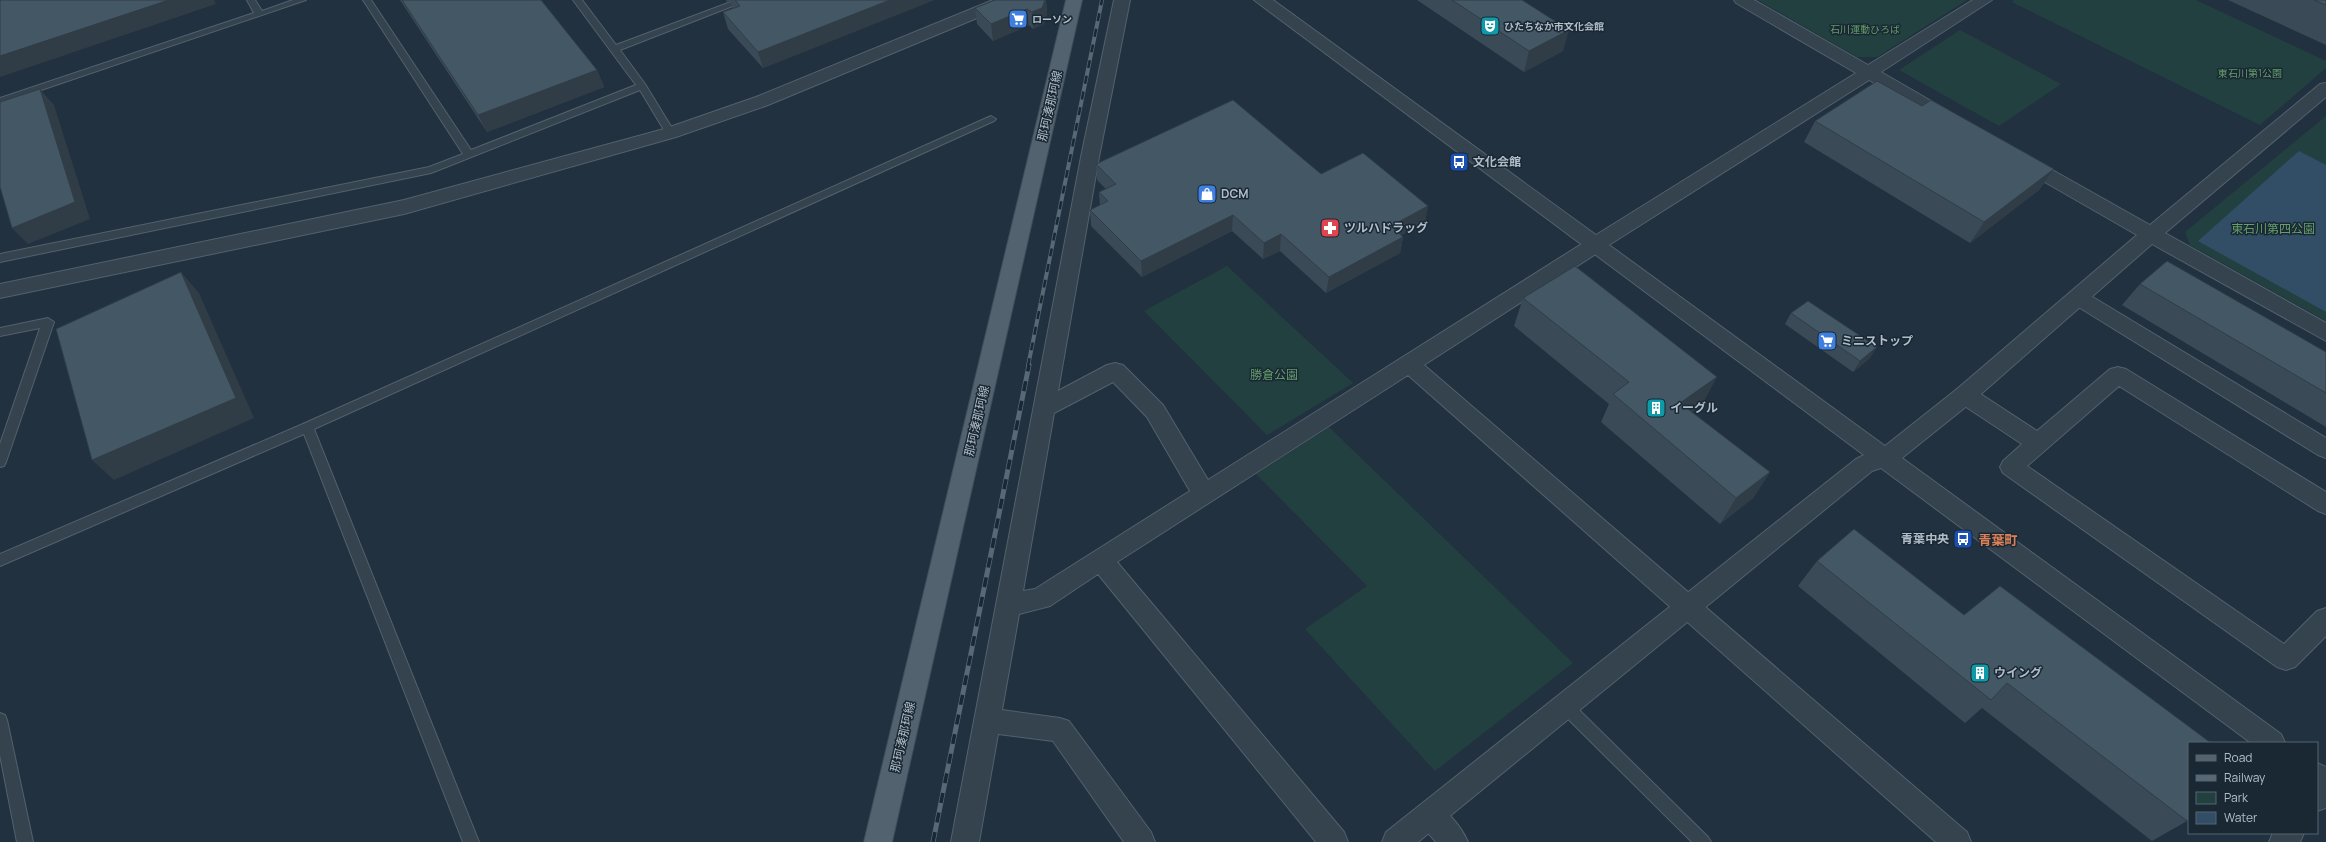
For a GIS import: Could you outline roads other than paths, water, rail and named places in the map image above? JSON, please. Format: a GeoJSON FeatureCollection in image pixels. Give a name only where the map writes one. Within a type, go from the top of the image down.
{"type":"FeatureCollection","features":[{"type":"Feature","properties":{"kind":"main road","name":"那珂湊那珂線"},"geometry":{"type":"LineString","coordinates":[[878,842],[1074,0]]}},
{"type":"Feature","properties":{"kind":"street"},"geometry":{"type":"LineString","coordinates":[[0,292],[404,207],[670,133],[762,101],[865,60],[1007,0]]}},
{"type":"Feature","properties":{"kind":"street"},"geometry":{"type":"LineString","coordinates":[[966,842],[1090,157],[1122,0]]}},
{"type":"Feature","properties":{"kind":"street"},"geometry":{"type":"LineString","coordinates":[[1262,0],[2271,742]]}},
{"type":"Feature","properties":{"kind":"street"},"geometry":{"type":"LineString","coordinates":[[1742,0],[1965,128]]}},
{"type":"Feature","properties":{"kind":"street"},"geometry":{"type":"LineString","coordinates":[[1010,605],[1041,598],[1984,0]]}},
{"type":"Feature","properties":{"kind":"street"},"geometry":{"type":"LineString","coordinates":[[1396,842],[1864,465],[1885,457],[1965,395],[2079,298],[2151,234],[2326,88]]}},
{"type":"Feature","properties":{"kind":"street"},"geometry":{"type":"LineString","coordinates":[[2006,151],[2326,333]]}},
{"type":"Feature","properties":{"kind":"street"},"geometry":{"type":"LineString","coordinates":[[2079,298],[2326,449]]}},
{"type":"Feature","properties":{"kind":"street"},"geometry":{"type":"LineString","coordinates":[[1409,364],[1957,842]]}},
{"type":"Feature","properties":{"kind":"street"},"geometry":{"type":"LineString","coordinates":[[1045,408],[1115,371],[1155,411],[1204,494]]}},
{"type":"Feature","properties":{"kind":"street"},"geometry":{"type":"LineString","coordinates":[[2326,504],[2118,375],[2011,468],[2286,659],[2326,619]]}},
{"type":"Feature","properties":{"kind":"street"},"geometry":{"type":"LineString","coordinates":[[1965,395],[2038,443]]}},
{"type":"Feature","properties":{"kind":"street"},"geometry":{"type":"LineString","coordinates":[[1101,560],[1334,842]]}},
{"type":"Feature","properties":{"kind":"street"},"geometry":{"type":"LineString","coordinates":[[988,720],[1060,730],[1141,842]]}},
{"type":"Feature","properties":{"kind":"street"},"geometry":{"type":"LineString","coordinates":[[2318,797],[2326,786]]}},
{"type":"Feature","properties":{"kind":"street"},"geometry":{"type":"LineString","coordinates":[[1430,815],[1454,842]]}},
{"type":"Feature","properties":{"kind":"street"},"geometry":{"type":"LineString","coordinates":[[2283,842],[2289,834]]}},
{"type":"Feature","properties":{"kind":"lane"},"geometry":{"type":"LineString","coordinates":[[251,0],[259,14]]}},
{"type":"Feature","properties":{"kind":"lane"},"geometry":{"type":"LineString","coordinates":[[0,101],[302,0]]}},
{"type":"Feature","properties":{"kind":"lane"},"geometry":{"type":"LineString","coordinates":[[368,0],[468,155]]}},
{"type":"Feature","properties":{"kind":"lane"},"geometry":{"type":"LineString","coordinates":[[577,0],[642,86],[670,133]]}},
{"type":"Feature","properties":{"kind":"lane"},"geometry":{"type":"LineString","coordinates":[[615,50],[744,0]]}},
{"type":"Feature","properties":{"kind":"lane"},"geometry":{"type":"LineString","coordinates":[[0,258],[431,170],[642,86]]}},
{"type":"Feature","properties":{"kind":"lane"},"geometry":{"type":"LineString","coordinates":[[0,560],[307,427],[991,119]]}},
{"type":"Feature","properties":{"kind":"lane"},"geometry":{"type":"LineString","coordinates":[[0,332],[48,322],[0,462]]}},
{"type":"Feature","properties":{"kind":"lane"},"geometry":{"type":"LineString","coordinates":[[307,427],[472,842]]}},
{"type":"Feature","properties":{"kind":"lane"},"geometry":{"type":"LineString","coordinates":[[1565,706],[1703,842]]}},
{"type":"Feature","properties":{"kind":"lane"},"geometry":{"type":"LineString","coordinates":[[0,720],[25,842]]}},
{"type":"Feature","properties":{"kind":"water","name":"東石川第四公園"},"geometry":{"type":"Polygon","coordinates":[[[2299,151],[2326,165],[2326,312],[2198,241],[2299,151]]]}},
{"type":"Feature","properties":{"kind":"railway"},"geometry":{"type":"LineString","coordinates":[[1028,366],[1102,0]]}},
{"type":"Feature","properties":{"kind":"railway"},"geometry":{"type":"LineString","coordinates":[[933,842],[1029,365]]}},
{"type":"Feature","properties":{"kind":"place","name":"ローソン"},"geometry":{"type":"Point","coordinates":[1018,19]}},
{"type":"Feature","properties":{"kind":"place","name":"ひたちなか市文化会館"},"geometry":{"type":"Point","coordinates":[1490,26]}},
{"type":"Feature","properties":{"kind":"place","name":"文化会館"},"geometry":{"type":"Point","coordinates":[1459,162]}},
{"type":"Feature","properties":{"kind":"place","name":"DCM"},"geometry":{"type":"Point","coordinates":[1207,194]}},
{"type":"Feature","properties":{"kind":"place","name":"ツルハドラッグ"},"geometry":{"type":"Point","coordinates":[1330,228]}},
{"type":"Feature","properties":{"kind":"place","name":"ミニストップ"},"geometry":{"type":"Point","coordinates":[1827,341]}},
{"type":"Feature","properties":{"kind":"place","name":"イーグル"},"geometry":{"type":"Point","coordinates":[1656,408]}},
{"type":"Feature","properties":{"kind":"place","name":"青葉中央"},"geometry":{"type":"Point","coordinates":[1963,539]}},
{"type":"Feature","properties":{"kind":"place","name":"ウイング"},"geometry":{"type":"Point","coordinates":[1980,673]}},
{"type":"Feature","properties":{"kind":"district","name":"青葉町"},"geometry":{"type":"Point","coordinates":[1998,540]}},
{"type":"Feature","properties":{"kind":"park label","name":"石川運動ひろば"},"geometry":{"type":"Point","coordinates":[1865,29]}},
{"type":"Feature","properties":{"kind":"park label","name":"東石川第1公園"},"geometry":{"type":"Point","coordinates":[2250,73]}},
{"type":"Feature","properties":{"kind":"park label","name":"勝倉公園"},"geometry":{"type":"Point","coordinates":[1274,375]}}]}
